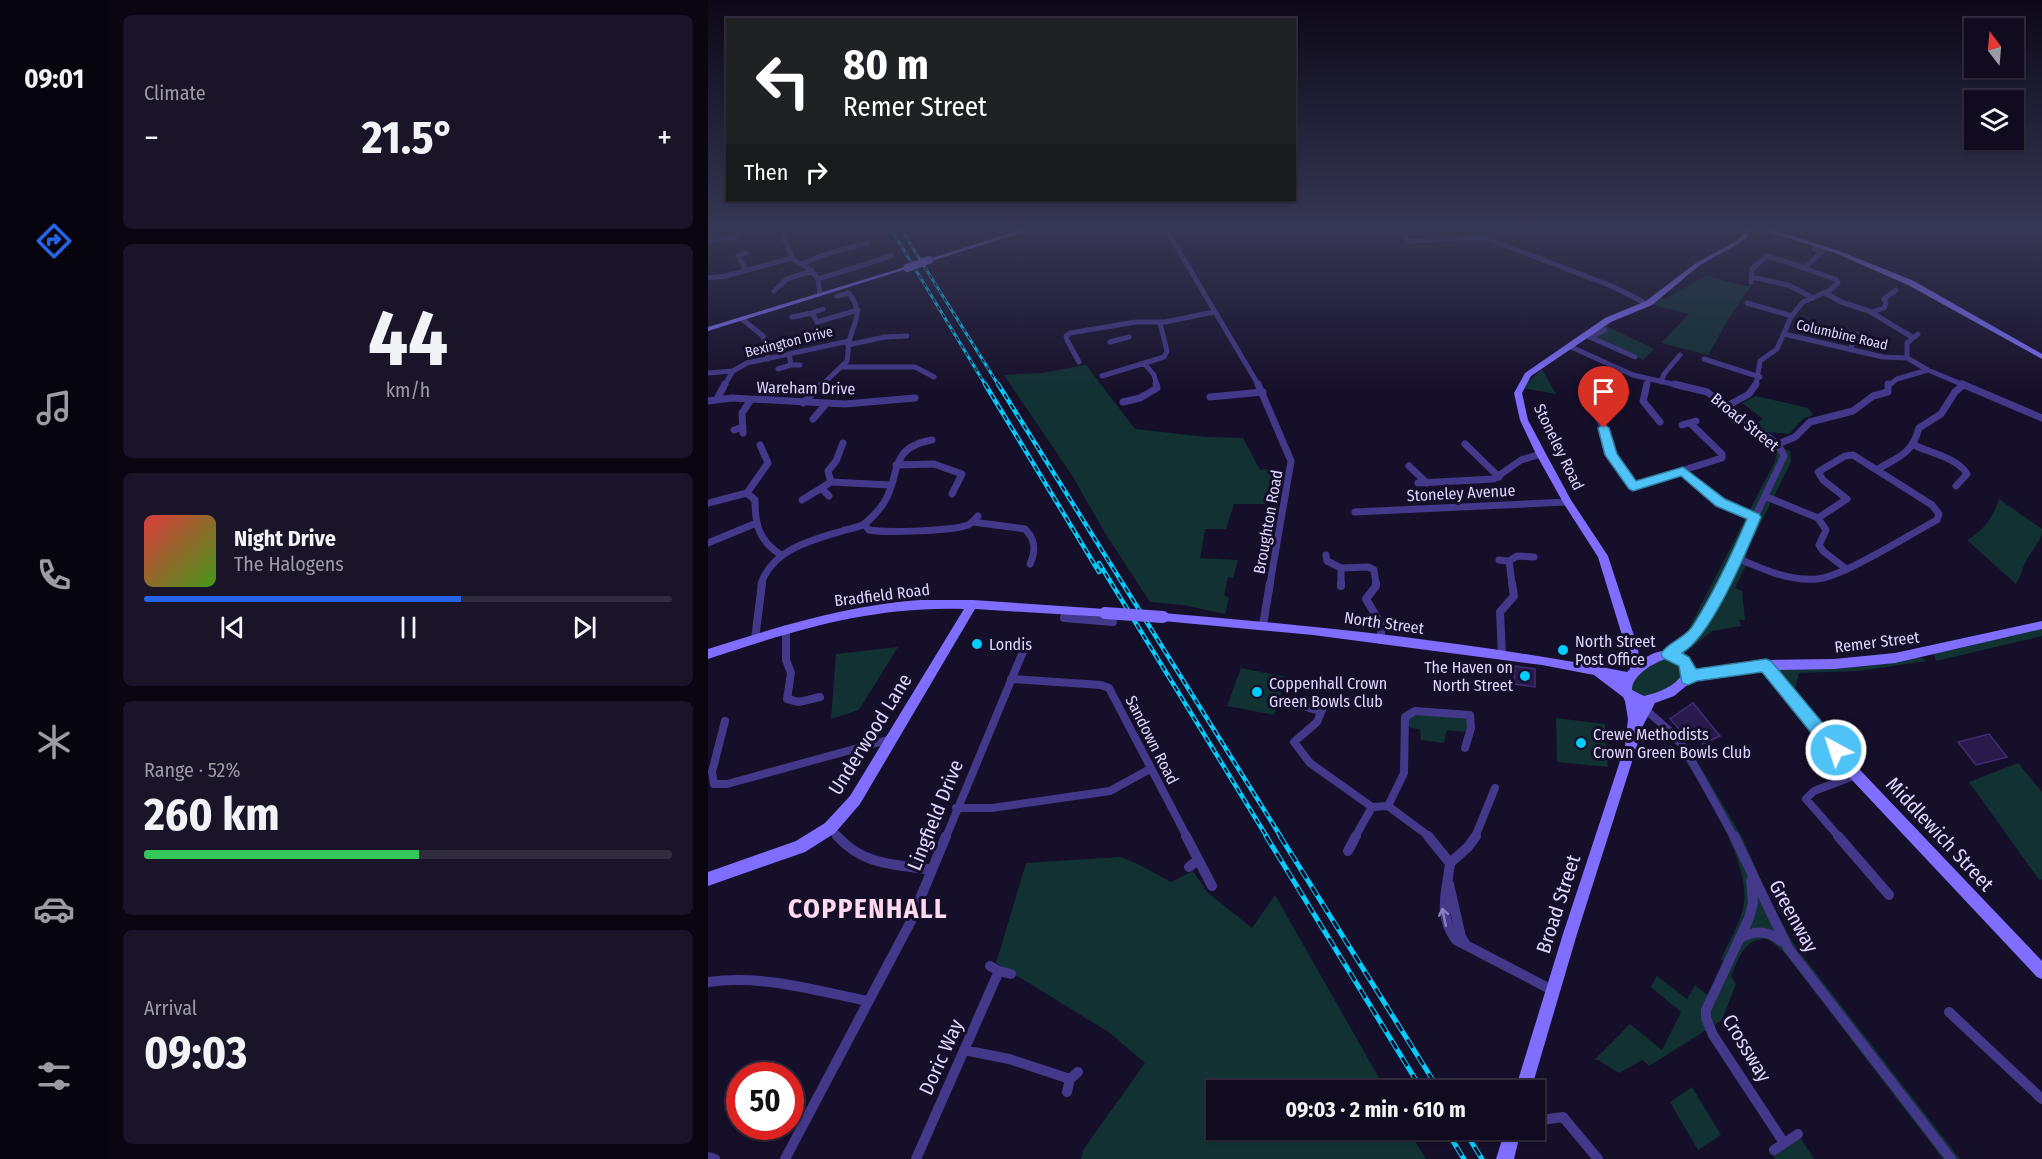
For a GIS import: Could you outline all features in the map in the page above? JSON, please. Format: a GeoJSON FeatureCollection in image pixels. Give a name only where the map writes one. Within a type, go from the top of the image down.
{"type":"FeatureCollection","features":[{"type":"Feature","properties":{"kind":"street"},"geometry":{"type":"LineString","coordinates":[[778,289],[783,283]]}},
{"type":"Feature","properties":{"kind":"street"},"geometry":{"type":"LineString","coordinates":[[819,283],[820,294]]}},
{"type":"Feature","properties":{"kind":"street"},"geometry":{"type":"LineString","coordinates":[[708,329],[857,283]]}},
{"type":"Feature","properties":{"kind":"street","name":"Broughton Road"},"geometry":{"type":"LineString","coordinates":[[1197,283],[1263,392],[1291,461],[1263,625]]}},
{"type":"Feature","properties":{"kind":"street"},"geometry":{"type":"LineString","coordinates":[[1604,283],[1647,304]]}},
{"type":"Feature","properties":{"kind":"street","name":"Stoneley Road"},"geometry":{"type":"LineString","coordinates":[[1628,693],[1626,683],[1633,674],[1631,645],[1603,556],[1568,502],[1541,454],[1524,420],[1518,393],[1528,375],[1569,346],[1588,336],[1617,315],[1647,304],[1674,283]]}},
{"type":"Feature","properties":{"kind":"street"},"geometry":{"type":"LineString","coordinates":[[1774,283],[1788,285],[1813,298]]}},
{"type":"Feature","properties":{"kind":"street"},"geometry":{"type":"LineString","coordinates":[[1727,406],[1753,391],[1760,377],[1760,361],[1777,349],[1792,316],[1803,302],[1824,293],[1838,283]]}},
{"type":"Feature","properties":{"kind":"street"},"geometry":{"type":"LineString","coordinates":[[1911,283],[2042,357]]}},
{"type":"Feature","properties":{"kind":"street"},"geometry":{"type":"LineString","coordinates":[[1872,312],[1884,308],[1886,303],[1884,299],[1896,290]]}},
{"type":"Feature","properties":{"kind":"street"},"geometry":{"type":"LineString","coordinates":[[803,403],[847,361],[849,343],[858,323],[857,303],[852,292],[837,296]]}},
{"type":"Feature","properties":{"kind":"street"},"geometry":{"type":"LineString","coordinates":[[1824,293],[1872,312],[1915,335],[1908,339],[1905,345],[1907,358]]}},
{"type":"Feature","properties":{"kind":"street"},"geometry":{"type":"LineString","coordinates":[[1747,303],[1792,316]]}},
{"type":"Feature","properties":{"kind":"street"},"geometry":{"type":"LineString","coordinates":[[792,317],[823,309]]}},
{"type":"Feature","properties":{"kind":"street"},"geometry":{"type":"LineString","coordinates":[[812,313],[817,325],[858,310]]}},
{"type":"Feature","properties":{"kind":"street"},"geometry":{"type":"LineString","coordinates":[[1079,362],[1077,352],[1069,345],[1066,336],[1070,333],[1147,321],[1160,323],[1214,312]]}},
{"type":"Feature","properties":{"kind":"street"},"geometry":{"type":"LineString","coordinates":[[742,318],[763,336],[768,359]]}},
{"type":"Feature","properties":{"kind":"street"},"geometry":{"type":"LineString","coordinates":[[1102,376],[1166,354],[1160,323]]}},
{"type":"Feature","properties":{"kind":"street"},"geometry":{"type":"LineString","coordinates":[[1114,325],[1118,340]]}},
{"type":"Feature","properties":{"kind":"street"},"geometry":{"type":"LineString","coordinates":[[1588,336],[1605,330]]}},
{"type":"Feature","properties":{"kind":"street","name":"Bexington Drive"},"geometry":{"type":"LineString","coordinates":[[717,399],[733,370],[747,363],[849,343],[882,339],[893,334],[907,336]]}},
{"type":"Feature","properties":{"kind":"street","name":"Columbine Road"},"geometry":{"type":"LineString","coordinates":[[1784,334],[1883,357],[1907,358],[1928,370],[2042,418]]}},
{"type":"Feature","properties":{"kind":"street"},"geometry":{"type":"LineString","coordinates":[[1851,350],[1854,334]]}},
{"type":"Feature","properties":{"kind":"street"},"geometry":{"type":"LineString","coordinates":[[1588,336],[1635,357]]}},
{"type":"Feature","properties":{"kind":"street"},"geometry":{"type":"LineString","coordinates":[[1110,342],[1129,337]]}},
{"type":"Feature","properties":{"kind":"street","name":"Broad Street"},"geometry":{"type":"LineString","coordinates":[[1569,346],[1622,371],[1707,392],[1778,444],[1784,456],[1737,558],[1696,633],[1684,645],[1668,654]]}},
{"type":"Feature","properties":{"kind":"street"},"geometry":{"type":"LineString","coordinates":[[1077,352],[1087,351]]}},
{"type":"Feature","properties":{"kind":"street"},"geometry":{"type":"LineString","coordinates":[[789,354],[791,365]]}},
{"type":"Feature","properties":{"kind":"street"},"geometry":{"type":"LineString","coordinates":[[1661,382],[1664,370],[1678,360],[1680,355]]}},
{"type":"Feature","properties":{"kind":"street"},"geometry":{"type":"LineString","coordinates":[[1709,359],[1760,377]]}},
{"type":"Feature","properties":{"kind":"street"},"geometry":{"type":"LineString","coordinates":[[915,367],[924,362]]}},
{"type":"Feature","properties":{"kind":"street"},"geometry":{"type":"LineString","coordinates":[[1123,402],[1140,398],[1157,388],[1154,375],[1144,363]]}},
{"type":"Feature","properties":{"kind":"street"},"geometry":{"type":"LineString","coordinates":[[778,369],[800,365]]}},
{"type":"Feature","properties":{"kind":"street"},"geometry":{"type":"LineString","coordinates":[[843,367],[915,367],[934,377]]}},
{"type":"Feature","properties":{"kind":"street"},"geometry":{"type":"LineString","coordinates":[[708,373],[733,370]]}},
{"type":"Feature","properties":{"kind":"street"},"geometry":{"type":"LineString","coordinates":[[1778,444],[1795,437],[1810,422],[1838,417],[1853,411],[1873,396],[1886,394],[1888,384],[1897,379],[1928,370]]}},
{"type":"Feature","properties":{"kind":"street"},"geometry":{"type":"LineString","coordinates":[[1622,371],[1590,388],[1584,394],[1604,428],[1611,455],[1633,486],[1722,458],[1723,456],[1693,422],[1682,425]]}},
{"type":"Feature","properties":{"kind":"street"},"geometry":{"type":"LineString","coordinates":[[1648,379],[1643,401],[1663,421],[1652,424]]}},
{"type":"Feature","properties":{"kind":"street"},"geometry":{"type":"LineString","coordinates":[[1878,469],[1914,445],[1919,428],[1941,414],[1955,392],[1963,385]]}},
{"type":"Feature","properties":{"kind":"street"},"geometry":{"type":"LineString","coordinates":[[1210,397],[1263,392]]}},
{"type":"Feature","properties":{"kind":"street","name":"Wareham Drive"},"geometry":{"type":"LineString","coordinates":[[708,401],[717,399],[826,404],[904,401],[915,398]]}},
{"type":"Feature","properties":{"kind":"street"},"geometry":{"type":"LineString","coordinates":[[734,430],[743,430],[742,413],[750,400]]}},
{"type":"Feature","properties":{"kind":"street"},"geometry":{"type":"LineString","coordinates":[[813,419],[826,404]]}},
{"type":"Feature","properties":{"kind":"street"},"geometry":{"type":"LineString","coordinates":[[810,412],[819,412]]}},
{"type":"Feature","properties":{"kind":"street"},"geometry":{"type":"LineString","coordinates":[[755,639],[759,591],[763,578],[782,555],[816,538],[864,524],[884,503],[896,465],[915,443],[932,440]]}},
{"type":"Feature","properties":{"kind":"street"},"geometry":{"type":"LineString","coordinates":[[831,482],[828,471],[836,461],[843,443]]}},
{"type":"Feature","properties":{"kind":"street"},"geometry":{"type":"LineString","coordinates":[[1465,444],[1499,477]]}},
{"type":"Feature","properties":{"kind":"street"},"geometry":{"type":"LineString","coordinates":[[708,503],[747,493],[768,463],[760,445]]}},
{"type":"Feature","properties":{"kind":"street"},"geometry":{"type":"LineString","coordinates":[[1914,445],[1931,454],[1943,457],[1965,470],[1967,474],[1956,486]]}},
{"type":"Feature","properties":{"kind":"street"},"geometry":{"type":"LineString","coordinates":[[1418,483],[1499,477],[1521,460],[1541,454]]}},
{"type":"Feature","properties":{"kind":"street"},"geometry":{"type":"LineString","coordinates":[[1737,558],[1778,576],[1815,581],[1831,577],[1937,520],[1939,514],[1932,505],[1853,455],[1845,456],[1818,472],[1819,476],[1847,498],[1818,518]]}},
{"type":"Feature","properties":{"kind":"street"},"geometry":{"type":"LineString","coordinates":[[896,465],[934,464],[964,472],[952,494]]}},
{"type":"Feature","properties":{"kind":"street"},"geometry":{"type":"LineString","coordinates":[[1409,466],[1427,483]]}},
{"type":"Feature","properties":{"kind":"street"},"geometry":{"type":"LineString","coordinates":[[1683,471],[1720,502],[1755,517]]}},
{"type":"Feature","properties":{"kind":"street"},"geometry":{"type":"LineString","coordinates":[[802,500],[831,482],[890,484]]}},
{"type":"Feature","properties":{"kind":"street"},"geometry":{"type":"LineString","coordinates":[[822,489],[830,496]]}},
{"type":"Feature","properties":{"kind":"street"},"geometry":{"type":"LineString","coordinates":[[747,493],[754,500],[754,524],[771,549],[782,555]]}},
{"type":"Feature","properties":{"kind":"street"},"geometry":{"type":"LineString","coordinates":[[1767,497],[1818,518],[1826,530],[1819,545],[1823,551],[1845,568]]}},
{"type":"Feature","properties":{"kind":"street","name":"Stoneley Avenue"},"geometry":{"type":"LineString","coordinates":[[1355,512],[1568,502]]}},
{"type":"Feature","properties":{"kind":"street"},"geometry":{"type":"LineString","coordinates":[[864,524],[869,530],[882,532],[923,525],[945,528],[969,525],[976,519],[1025,529],[1030,533],[1034,544],[1034,556],[1030,564]]}},
{"type":"Feature","properties":{"kind":"street"},"geometry":{"type":"LineString","coordinates":[[708,543],[754,524]]}},
{"type":"Feature","properties":{"kind":"street"},"geometry":{"type":"LineString","coordinates":[[1326,555],[1327,561],[1341,568],[1368,567],[1374,570],[1376,586],[1366,599],[1382,626],[1380,640]]}},
{"type":"Feature","properties":{"kind":"street"},"geometry":{"type":"LineString","coordinates":[[1499,560],[1509,561],[1517,556],[1534,557]]}},
{"type":"Feature","properties":{"kind":"street"},"geometry":{"type":"LineString","coordinates":[[1502,655],[1500,612],[1514,596],[1509,561]]}},
{"type":"Feature","properties":{"kind":"street"},"geometry":{"type":"LineString","coordinates":[[1341,568],[1341,586]]}},
{"type":"Feature","properties":{"kind":"street","name":"Bradfield Road"},"geometry":{"type":"LineString","coordinates":[[708,654],[831,617],[894,606],[938,604],[1066,612],[1109,618],[1163,617]]}},
{"type":"Feature","properties":{"kind":"street","name":"Underwood Lane"},"geometry":{"type":"LineString","coordinates":[[708,879],[800,847],[830,828],[855,800],[971,606]]}},
{"type":"Feature","properties":{"kind":"street","name":"North Street"},"geometry":{"type":"LineString","coordinates":[[1163,617],[1263,625],[1542,660],[1598,672],[1633,674]]}},
{"type":"Feature","properties":{"kind":"street","name":"Remer Street"},"geometry":{"type":"LineString","coordinates":[[1688,678],[1766,665],[1834,664],[1895,658],[2042,625]]}},
{"type":"Feature","properties":{"kind":"street"},"geometry":{"type":"LineString","coordinates":[[786,629],[786,660],[791,673],[787,699],[796,702],[814,701]]}},
{"type":"Feature","properties":{"kind":"street","name":"Lingfield Drive"},"geometry":{"type":"LineString","coordinates":[[785,1159],[910,923],[1027,642]]}},
{"type":"Feature","properties":{"kind":"street"},"geometry":{"type":"LineString","coordinates":[[1631,645],[1640,654],[1654,658]]}},
{"type":"Feature","properties":{"kind":"street"},"geometry":{"type":"LineString","coordinates":[[1628,693],[1648,705],[1680,686],[1688,678],[1689,670],[1685,662],[1684,645]]}},
{"type":"Feature","properties":{"kind":"street"},"geometry":{"type":"LineString","coordinates":[[1633,674],[1654,658],[1668,654]]}},
{"type":"Feature","properties":{"kind":"street","name":"Remer Street"},"geometry":{"type":"LineString","coordinates":[[1668,654],[1713,673]]}},
{"type":"Feature","properties":{"kind":"street","name":"Middlewich Street"},"geometry":{"type":"LineString","coordinates":[[1766,665],[1857,775],[2042,972]]}},
{"type":"Feature","properties":{"kind":"street","name":"North Street"},"geometry":{"type":"LineString","coordinates":[[1598,672],[1628,693]]}},
{"type":"Feature","properties":{"kind":"street","name":"Sandown Road"},"geometry":{"type":"LineString","coordinates":[[1011,679],[1101,685],[1109,688],[1212,886]]}},
{"type":"Feature","properties":{"kind":"street","name":"Broad Street"},"geometry":{"type":"LineString","coordinates":[[1628,693],[1633,710],[1634,731]]}},
{"type":"Feature","properties":{"kind":"street","name":"Broad Street"},"geometry":{"type":"LineString","coordinates":[[1526,1080],[1634,731],[1648,705]]}},
{"type":"Feature","properties":{"kind":"street","name":"Greenway"},"geometry":{"type":"LineString","coordinates":[[1648,705],[1685,749],[1713,796],[1788,948],[1951,1159]]}},
{"type":"Feature","properties":{"kind":"street"},"geometry":{"type":"LineString","coordinates":[[1309,708],[1323,707],[1317,723],[1291,739],[1302,756],[1317,770],[1362,798],[1372,807],[1388,806],[1432,839],[1450,863],[1449,881],[1442,907],[1442,916],[1450,933],[1465,944],[1552,990]]}},
{"type":"Feature","properties":{"kind":"street"},"geometry":{"type":"LineString","coordinates":[[1388,806],[1403,783],[1406,766],[1405,717],[1409,712],[1470,716],[1471,728],[1465,748]]}},
{"type":"Feature","properties":{"kind":"street"},"geometry":{"type":"LineString","coordinates":[[725,721],[712,772],[714,784],[727,784],[891,739]]}},
{"type":"Feature","properties":{"kind":"street"},"geometry":{"type":"LineString","coordinates":[[956,808],[992,808],[1110,791],[1150,770]]}},
{"type":"Feature","properties":{"kind":"street"},"geometry":{"type":"LineString","coordinates":[[1857,775],[1814,791],[1806,799],[1889,895]]}},
{"type":"Feature","properties":{"kind":"street"},"geometry":{"type":"LineString","coordinates":[[1450,863],[1471,847],[1478,836],[1495,788]]}},
{"type":"Feature","properties":{"kind":"street"},"geometry":{"type":"LineString","coordinates":[[1348,850],[1372,807]]}},
{"type":"Feature","properties":{"kind":"street"},"geometry":{"type":"LineString","coordinates":[[830,828],[847,847],[866,859],[932,870]]}},
{"type":"Feature","properties":{"kind":"street"},"geometry":{"type":"LineString","coordinates":[[1189,867],[1198,860]]}},
{"type":"Feature","properties":{"kind":"street","name":"Crossway"},"geometry":{"type":"LineString","coordinates":[[1750,872],[1753,903],[1742,937],[1710,1002],[1706,1018],[1713,1035],[1779,1147],[1798,1134]]}},
{"type":"Feature","properties":{"kind":"street"},"geometry":{"type":"LineString","coordinates":[[1742,937],[1750,932],[1765,931],[1773,934],[1788,948]]}},
{"type":"Feature","properties":{"kind":"street","name":"Doric Way"},"geometry":{"type":"LineString","coordinates":[[916,1159],[1000,970]]}},
{"type":"Feature","properties":{"kind":"street"},"geometry":{"type":"LineString","coordinates":[[708,982],[720,979],[746,979],[868,1001]]}},
{"type":"Feature","properties":{"kind":"street"},"geometry":{"type":"LineString","coordinates":[[1949,1012],[2042,1098]]}},
{"type":"Feature","properties":{"kind":"street"},"geometry":{"type":"LineString","coordinates":[[964,1050],[1074,1076],[1067,1092]]}},
{"type":"Feature","properties":{"kind":"street"},"geometry":{"type":"LineString","coordinates":[[1545,1122],[1557,1116],[1563,1117],[1598,1159]]}},
{"type":"Feature","properties":{"kind":"street"},"geometry":{"type":"LineString","coordinates":[[1505,1159],[1510,1140]]}},
{"type":"Feature","properties":{"kind":"street"},"geometry":{"type":"LineString","coordinates":[[708,1157],[715,1159]]}},
{"type":"Feature","properties":{"kind":"green space"},"geometry":{"type":"Polygon","coordinates":[[[1693,283],[1752,285],[1732,313],[1708,355],[1661,343],[1689,314],[1651,304],[1659,298],[1665,299],[1693,283]]]}},
{"type":"Feature","properties":{"kind":"green space"},"geometry":{"type":"Polygon","coordinates":[[[1604,325],[1654,349],[1643,360],[1585,335],[1604,325]]]}},
{"type":"Feature","properties":{"kind":"green space"},"geometry":{"type":"Polygon","coordinates":[[[1086,365],[1135,429],[1207,437],[1243,438],[1260,470],[1268,469],[1272,480],[1282,478],[1279,504],[1234,504],[1226,529],[1205,529],[1200,558],[1238,560],[1233,578],[1228,577],[1224,595],[1229,598],[1225,614],[1183,605],[1150,602],[1105,533],[1073,477],[1004,375],[1041,373],[1086,365]]]}},
{"type":"Feature","properties":{"kind":"green space"},"geometry":{"type":"Polygon","coordinates":[[[1542,369],[1556,394],[1522,388],[1542,369]]]}},
{"type":"Feature","properties":{"kind":"green space"},"geometry":{"type":"Polygon","coordinates":[[[1756,396],[1808,408],[1813,415],[1803,419],[1789,434],[1767,432],[1755,423],[1763,419],[1742,403],[1756,396]]]}},
{"type":"Feature","properties":{"kind":"green space"},"geometry":{"type":"Polygon","coordinates":[[[1773,444],[1790,451],[1791,462],[1746,553],[1749,564],[1735,588],[1742,591],[1745,620],[1739,620],[1741,626],[1712,631],[1692,647],[1685,645],[1688,630],[1775,461],[1777,454],[1773,444]]]}},
{"type":"Feature","properties":{"kind":"green space"},"geometry":{"type":"Polygon","coordinates":[[[1999,499],[2042,529],[2039,540],[2027,559],[2016,584],[1967,540],[1987,523],[1999,499]]]}},
{"type":"Feature","properties":{"kind":"green space"},"geometry":{"type":"Polygon","coordinates":[[[2042,625],[2042,636],[1936,661],[1933,651],[2042,625]]]}},
{"type":"Feature","properties":{"kind":"green space"},"geometry":{"type":"Polygon","coordinates":[[[898,647],[859,710],[831,719],[836,654],[898,647]]]}},
{"type":"Feature","properties":{"kind":"green space"},"geometry":{"type":"Polygon","coordinates":[[[1661,655],[1684,661],[1685,682],[1638,699],[1626,683],[1661,655]]]}},
{"type":"Feature","properties":{"kind":"green space"},"geometry":{"type":"Polygon","coordinates":[[[1916,655],[1927,661],[1858,671],[1799,673],[1794,692],[1766,665],[1916,655]]]}},
{"type":"Feature","properties":{"kind":"green space","name":"Coppenhall Crown Green Bowls Club"},"geometry":{"type":"Polygon","coordinates":[[[1241,668],[1286,677],[1274,715],[1227,706],[1241,668]]]}},
{"type":"Feature","properties":{"kind":"green space"},"geometry":{"type":"Polygon","coordinates":[[[1409,712],[1466,714],[1471,728],[1464,732],[1447,730],[1444,743],[1421,740],[1420,729],[1411,728],[1405,723],[1409,712]]]}},
{"type":"Feature","properties":{"kind":"green space","name":"Crewe Methodists Crown Green Bowls Club"},"geometry":{"type":"Polygon","coordinates":[[[1556,718],[1605,724],[1608,767],[1557,762],[1556,718]]]}},
{"type":"Feature","properties":{"kind":"green space"},"geometry":{"type":"Polygon","coordinates":[[[1678,749],[1690,749],[1743,839],[1771,903],[1795,946],[1960,1159],[1943,1159],[1784,952],[1768,939],[1760,939],[1748,945],[1740,956],[1731,976],[1736,984],[1722,1020],[1649,1066],[1642,1060],[1619,1073],[1598,1060],[1594,1060],[1630,1024],[1662,1050],[1681,1012],[1651,987],[1657,976],[1687,999],[1695,985],[1711,998],[1727,964],[1721,959],[1743,908],[1744,890],[1741,870],[1733,849],[1712,804],[1678,749]]]}},
{"type":"Feature","properties":{"kind":"green space"},"geometry":{"type":"Polygon","coordinates":[[[2018,763],[2042,792],[2042,879],[2040,881],[1969,782],[2018,763]]]}},
{"type":"Feature","properties":{"kind":"green space"},"geometry":{"type":"Polygon","coordinates":[[[1120,857],[1171,882],[1193,871],[1208,893],[1252,928],[1275,895],[1380,1080],[1206,1080],[1206,1140],[1414,1140],[1426,1159],[1081,1159],[1083,1150],[1145,1063],[1110,1033],[996,963],[1026,863],[1120,857]]]}},
{"type":"Feature","properties":{"kind":"green space"},"geometry":{"type":"Polygon","coordinates":[[[1692,1087],[1721,1135],[1698,1150],[1670,1102],[1692,1087]]]}},
{"type":"Feature","properties":{"kind":"green space"},"geometry":{"type":"Polygon","coordinates":[[[1798,1134],[1814,1159],[1775,1159],[1771,1152],[1798,1134]]]}},
{"type":"Feature","properties":{"kind":"building","name":"The Haven on North Street"},"geometry":{"type":"Polygon","coordinates":[[[1515,666],[1535,669],[1535,687],[1514,684],[1515,666]]]}},
{"type":"Feature","properties":{"kind":"building"},"geometry":{"type":"Polygon","coordinates":[[[1693,703],[1720,736],[1703,744],[1694,732],[1686,737],[1670,719],[1693,703]]]}},
{"type":"Feature","properties":{"kind":"building"},"geometry":{"type":"Polygon","coordinates":[[[1989,734],[2007,757],[1976,765],[1958,742],[1989,734]]]}},
{"type":"Feature","properties":{"kind":"railway"},"geometry":{"type":"LineString","coordinates":[[924,283],[986,386]]}},
{"type":"Feature","properties":{"kind":"railway"},"geometry":{"type":"LineString","coordinates":[[935,283],[999,386]]}},
{"type":"Feature","properties":{"kind":"railway"},"geometry":{"type":"LineString","coordinates":[[985,384],[1099,572]]}},
{"type":"Feature","properties":{"kind":"railway"},"geometry":{"type":"LineString","coordinates":[[998,384],[1281,837]]}},
{"type":"Feature","properties":{"kind":"railway"},"geometry":{"type":"LineString","coordinates":[[1099,563],[1267,837]]}},
{"type":"Feature","properties":{"kind":"railway"},"geometry":{"type":"LineString","coordinates":[[1266,836],[1416,1080]]}},
{"type":"Feature","properties":{"kind":"railway"},"geometry":{"type":"LineString","coordinates":[[1280,836],[1433,1080]]}},
{"type":"Feature","properties":{"kind":"railway"},"geometry":{"type":"LineString","coordinates":[[1452,1140],[1464,1159]]}},
{"type":"Feature","properties":{"kind":"railway"},"geometry":{"type":"LineString","coordinates":[[1470,1140],[1482,1159]]}},
{"type":"Feature","properties":{"kind":"place","name":"Londis"},"geometry":{"type":"Point","coordinates":[977,644]}},
{"type":"Feature","properties":{"kind":"place","name":"North Street Post Office"},"geometry":{"type":"Point","coordinates":[1563,650]}},
{"type":"Feature","properties":{"kind":"place","name":"The Haven on North Street"},"geometry":{"type":"Point","coordinates":[1525,676]}},
{"type":"Feature","properties":{"kind":"place","name":"Coppenhall Crown Green Bowls Club"},"geometry":{"type":"Point","coordinates":[1257,692]}},
{"type":"Feature","properties":{"kind":"place","name":"Crewe Methodists Crown Green Bowls Club"},"geometry":{"type":"Point","coordinates":[1581,743]}},
{"type":"Feature","properties":{"kind":"district","name":"COPPENHALL"},"geometry":{"type":"Point","coordinates":[868,909]}},
{"type":"Feature","properties":{"kind":"route"},"geometry":{"type":"LineString","coordinates":[[1604,428],[1611,455],[1633,486],[1683,471],[1715,499],[1726,506],[1755,517],[1737,558],[1696,633],[1684,645],[1668,654],[1684,661],[1689,670],[1688,678],[1766,665],[1836,750]]}}]}
